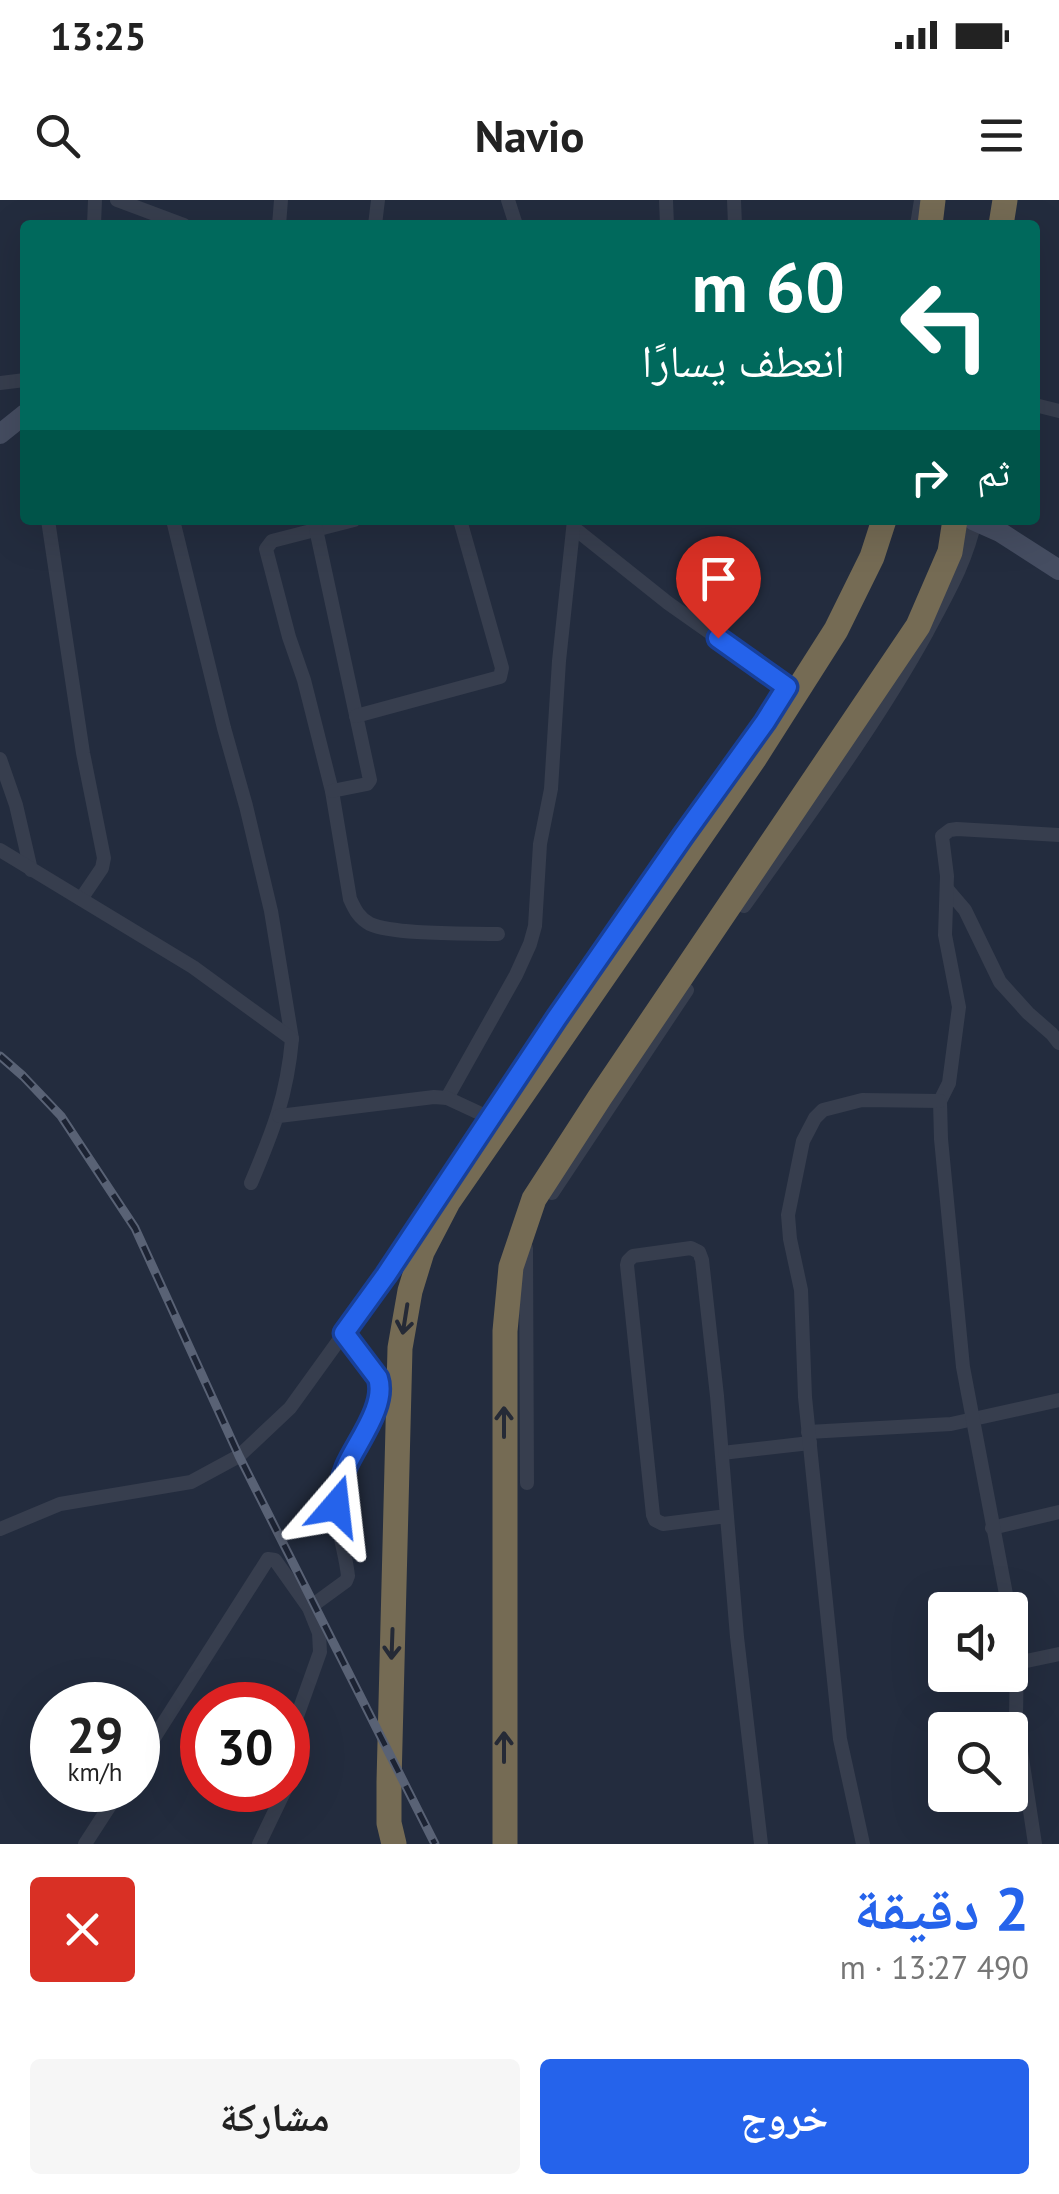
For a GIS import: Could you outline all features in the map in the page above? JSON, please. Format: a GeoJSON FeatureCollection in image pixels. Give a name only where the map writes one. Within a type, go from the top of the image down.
{"type":"FeatureCollection","features":[{"type":"Feature","properties":{"kind":"highway"},"geometry":{"type":"LineString","coordinates":[[394,1844],[389,1823],[389,1782],[400,1348],[422,1252],[448,1202],[754,760],[836,630],[872,557],[882,525]]}},
{"type":"Feature","properties":{"kind":"highway"},"geometry":{"type":"LineString","coordinates":[[505,1844],[504,1331],[511,1266],[520,1234],[534,1199],[600,1096],[918,626],[950,552],[954,525]]}},
{"type":"Feature","properties":{"kind":"main road"},"geometry":{"type":"LineString","coordinates":[[0,434],[20,418]]}},
{"type":"Feature","properties":{"kind":"main road"},"geometry":{"type":"LineString","coordinates":[[985,525],[1059,570]]}},
{"type":"Feature","properties":{"kind":"street"},"geometry":{"type":"LineString","coordinates":[[117,200],[155,207]]}},
{"type":"Feature","properties":{"kind":"street"},"geometry":{"type":"LineString","coordinates":[[49,525],[83,752],[104,858],[102,868],[81,899]]}},
{"type":"Feature","properties":{"kind":"street"},"geometry":{"type":"LineString","coordinates":[[174,525],[267,894],[292,1038],[279,1116],[251,1184]]}},
{"type":"Feature","properties":{"kind":"street"},"geometry":{"type":"LineString","coordinates":[[333,525],[272,541],[266,549],[332,791],[350,899],[357,914],[368,923],[390,929],[498,934]]}},
{"type":"Feature","properties":{"kind":"street"},"geometry":{"type":"LineString","coordinates":[[356,716],[500,677],[502,668],[461,525]]}},
{"type":"Feature","properties":{"kind":"street"},"geometry":{"type":"LineString","coordinates":[[447,1098],[516,975],[535,926],[574,525]]}},
{"type":"Feature","properties":{"kind":"street"},"geometry":{"type":"LineString","coordinates":[[575,525],[668,603],[787,687]]}},
{"type":"Feature","properties":{"kind":"street"},"geometry":{"type":"LineString","coordinates":[[0,1529],[60,1504],[191,1482],[239,1456],[290,1408],[386,1275],[655,876],[755,736],[834,615],[872,525]]}},
{"type":"Feature","properties":{"kind":"street"},"geometry":{"type":"LineString","coordinates":[[527,1482],[524,1263],[536,1223],[730,926],[898,682],[953,582],[973,525]]}},
{"type":"Feature","properties":{"kind":"street"},"geometry":{"type":"LineString","coordinates":[[316,529],[369,782],[332,791]]}},
{"type":"Feature","properties":{"kind":"street"},"geometry":{"type":"LineString","coordinates":[[0,759],[16,805],[30,870]]}},
{"type":"Feature","properties":{"kind":"street"},"geometry":{"type":"LineString","coordinates":[[1005,1592],[962,1366],[941,1139],[940,1102],[949,1084],[959,1007],[945,935],[947,889],[942,836],[950,830],[992,830],[1059,836]]}},
{"type":"Feature","properties":{"kind":"street"},"geometry":{"type":"LineString","coordinates":[[0,850],[203,973],[292,1038]]}},
{"type":"Feature","properties":{"kind":"street"},"geometry":{"type":"LineString","coordinates":[[947,889],[965,910],[1000,982],[1059,1043]]}},
{"type":"Feature","properties":{"kind":"street"},"geometry":{"type":"LineString","coordinates":[[279,1116],[434,1097],[447,1098],[490,1118]]}},
{"type":"Feature","properties":{"kind":"street"},"geometry":{"type":"LineString","coordinates":[[863,1844],[842,1749],[809,1438],[801,1290],[788,1224],[795,1172],[808,1130],[823,1110],[852,1101],[940,1102]]}},
{"type":"Feature","properties":{"kind":"street"},"geometry":{"type":"LineString","coordinates":[[727,1516],[663,1524],[653,1515],[627,1264],[633,1256],[691,1248],[699,1252],[702,1260],[712,1344],[722,1453],[737,1638],[761,1844]]}},
{"type":"Feature","properties":{"kind":"street"},"geometry":{"type":"LineString","coordinates":[[309,1608],[348,1576],[336,1515],[339,1486],[380,1392],[378,1378],[344,1333]]}},
{"type":"Feature","properties":{"kind":"street"},"geometry":{"type":"LineString","coordinates":[[722,1453],[809,1438],[972,1421],[1059,1400]]}},
{"type":"Feature","properties":{"kind":"street"},"geometry":{"type":"LineString","coordinates":[[992,1528],[1059,1512]]}},
{"type":"Feature","properties":{"kind":"street"},"geometry":{"type":"LineString","coordinates":[[160,1728],[268,1559],[276,1560],[309,1608],[319,1632],[320,1652],[308,1682]]}},
{"type":"Feature","properties":{"kind":"street"},"geometry":{"type":"LineString","coordinates":[[1028,1661],[1058,1656]]}},
{"type":"Feature","properties":{"kind":"street"},"geometry":{"type":"LineString","coordinates":[[1016,1692],[1016,1718],[1035,1844]]}},
{"type":"Feature","properties":{"kind":"street"},"geometry":{"type":"LineString","coordinates":[[85,1844],[106,1812]]}},
{"type":"Feature","properties":{"kind":"street"},"geometry":{"type":"LineString","coordinates":[[259,1844],[274,1812]]}},
{"type":"Feature","properties":{"kind":"railway"},"geometry":{"type":"LineString","coordinates":[[0,1056],[61,1116],[135,1228],[239,1456],[435,1844]]}},
{"type":"Feature","properties":{"kind":"route"},"geometry":{"type":"LineString","coordinates":[[336,1506],[346,1467],[373,1415],[381,1385],[344,1333],[787,687],[718,638]]}}]}
